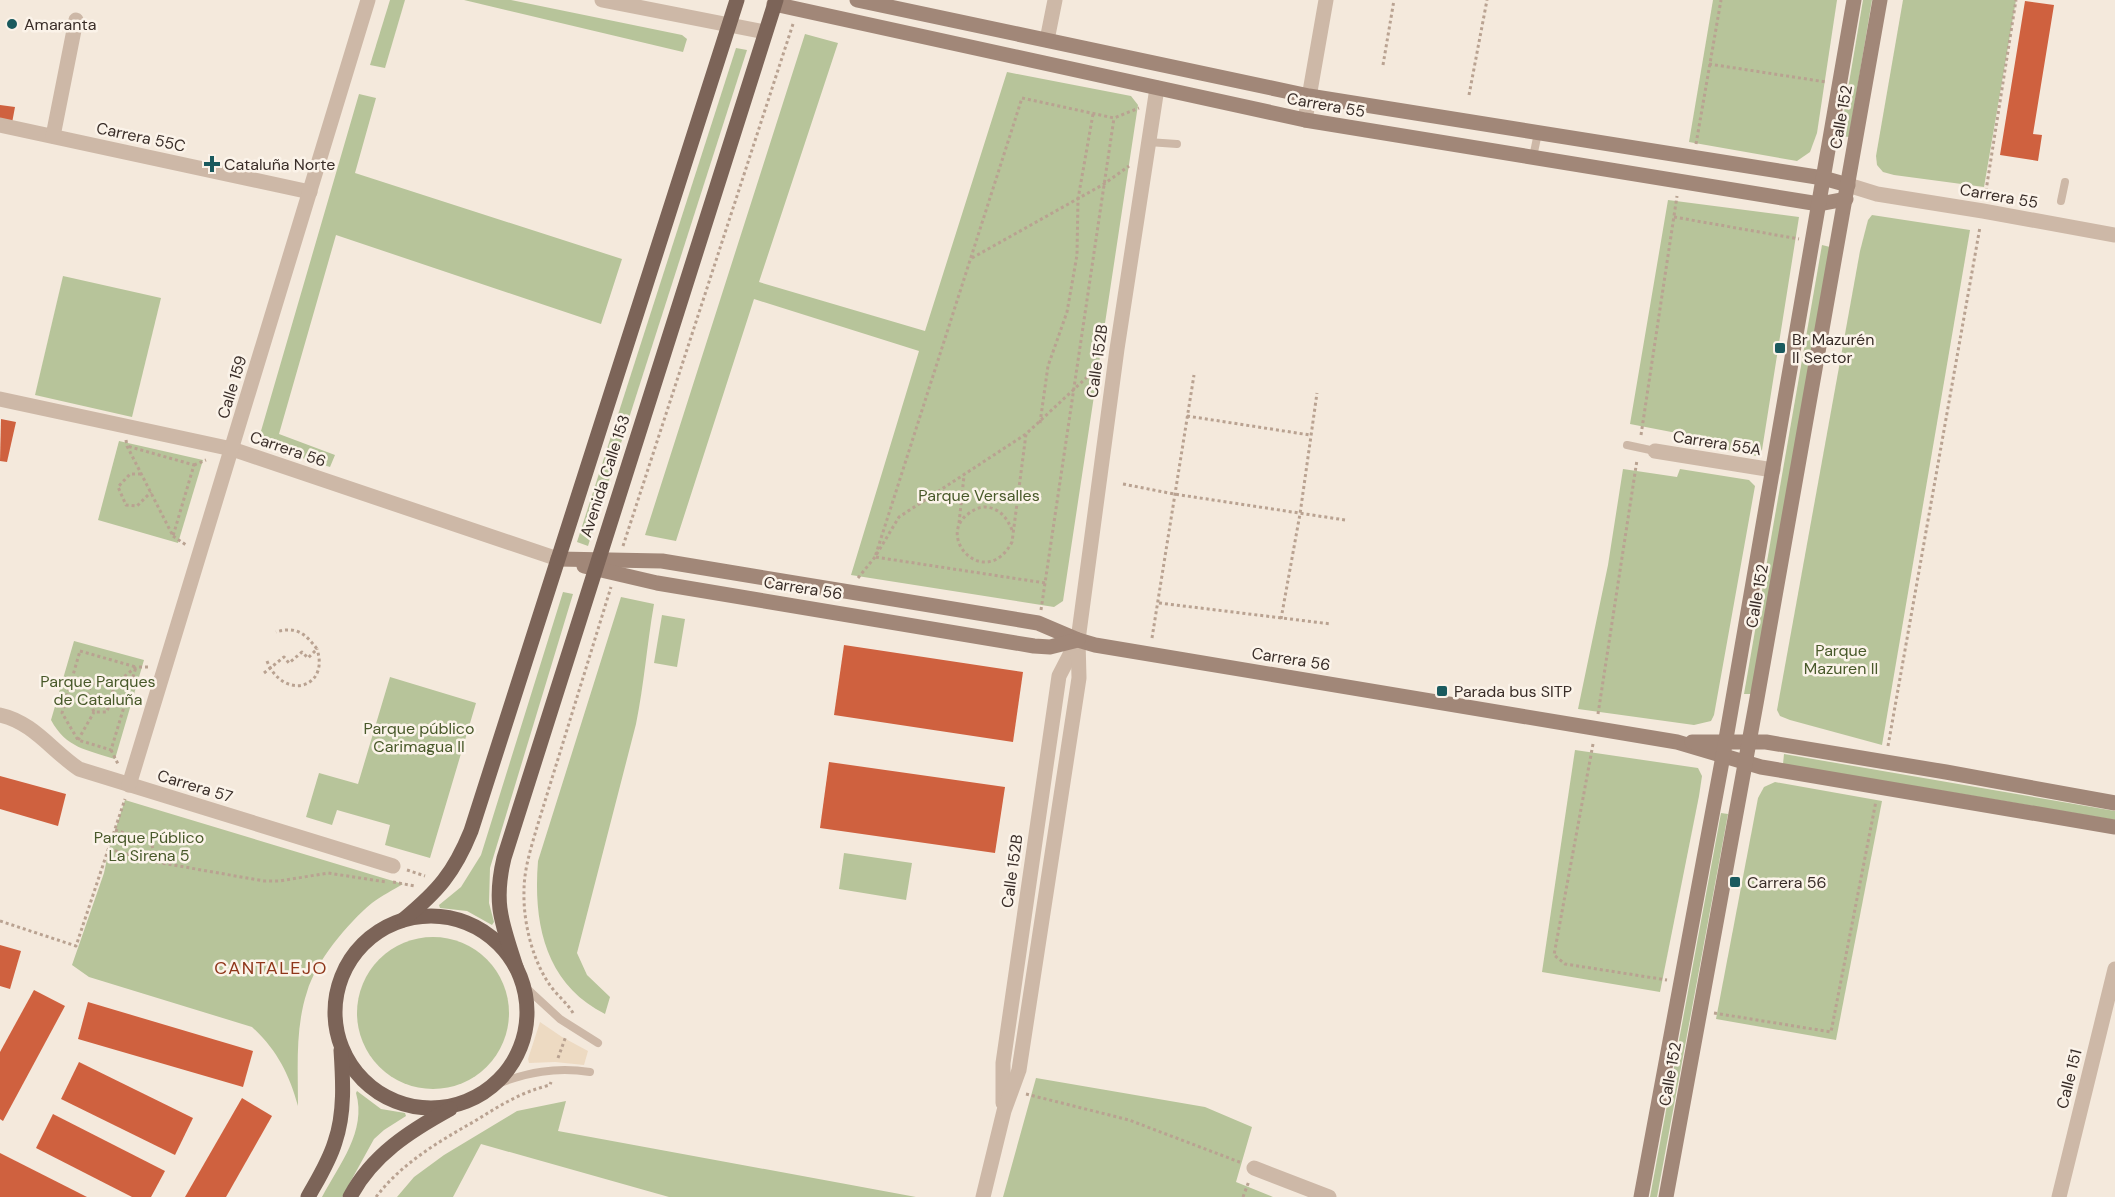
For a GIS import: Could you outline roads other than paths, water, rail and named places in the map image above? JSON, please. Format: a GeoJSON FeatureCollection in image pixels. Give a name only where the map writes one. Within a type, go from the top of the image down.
{"type":"FeatureCollection","features":[{"type":"Feature","properties":{"kind":"main road","name":"Avenida Calle 153"},"geometry":{"type":"LineString","coordinates":[[403,920],[439,888],[459,859],[471,831],[738,0]]}},
{"type":"Feature","properties":{"kind":"main road","name":"Avenida Calle 153"},"geometry":{"type":"LineString","coordinates":[[516,967],[499,909],[500,876],[596,564],[775,2]]}},
{"type":"Feature","properties":{"kind":"main road"},"geometry":{"type":"LineString","coordinates":[[308,1197],[328,1159],[340,1124],[343,1080],[341,1044],[335,1013],[336,998],[346,969],[359,949],[375,933],[403,920],[434,915],[467,922],[495,940],[516,967],[523,985],[527,1006],[526,1028],[520,1049],[509,1068],[495,1085],[419,1126],[389,1149],[370,1168],[350,1197]]}},
{"type":"Feature","properties":{"kind":"main road"},"geometry":{"type":"LineString","coordinates":[[341,1044],[350,1063],[379,1093],[398,1102],[418,1107],[440,1108],[460,1104]]}},
{"type":"Feature","properties":{"kind":"street","name":"Calle 159"},"geometry":{"type":"LineString","coordinates":[[129,785],[368,0]]}},
{"type":"Feature","properties":{"kind":"street"},"geometry":{"type":"LineString","coordinates":[[602,0],[765,32]]}},
{"type":"Feature","properties":{"kind":"street"},"geometry":{"type":"LineString","coordinates":[[850,21],[856,0]]}},
{"type":"Feature","properties":{"kind":"street","name":"Carrera 55"},"geometry":{"type":"LineString","coordinates":[[856,0],[1309,96],[1823,178],[1847,192],[1877,194],[1983,211],[2115,235]]}},
{"type":"Feature","properties":{"kind":"street"},"geometry":{"type":"LineString","coordinates":[[1047,40],[1055,0]]}},
{"type":"Feature","properties":{"kind":"street"},"geometry":{"type":"LineString","coordinates":[[1305,120],[1326,0]]}},
{"type":"Feature","properties":{"kind":"street","name":"Calle 152"},"geometry":{"type":"LineString","coordinates":[[1641,1197],[1724,749],[1854,0]]}},
{"type":"Feature","properties":{"kind":"street","name":"Calle 152"},"geometry":{"type":"LineString","coordinates":[[1665,1197],[1750,742],[1880,0]]}},
{"type":"Feature","properties":{"kind":"street","name":"Carrera 55"},"geometry":{"type":"LineString","coordinates":[[775,2],[1156,95],[1819,204],[1847,192]]}},
{"type":"Feature","properties":{"kind":"street"},"geometry":{"type":"LineString","coordinates":[[53,136],[76,20]]}},
{"type":"Feature","properties":{"kind":"street","name":"Calle 152B"},"geometry":{"type":"LineString","coordinates":[[983,1197],[1004,1111],[1018,1070],[1079,678],[1078,640],[1117,349],[1156,95]]}},
{"type":"Feature","properties":{"kind":"street","name":"Carrera 55C"},"geometry":{"type":"LineString","coordinates":[[0,125],[310,192]]}},
{"type":"Feature","properties":{"kind":"street","name":"Carrera 56"},"geometry":{"type":"LineString","coordinates":[[0,399],[232,449],[558,559],[596,564],[657,583],[1034,646],[1050,647],[1078,640]]}},
{"type":"Feature","properties":{"kind":"street","name":"Carrera 55A"},"geometry":{"type":"LineString","coordinates":[[1655,451],[1773,470]]}},
{"type":"Feature","properties":{"kind":"street","name":"Carrera 56"},"geometry":{"type":"LineString","coordinates":[[596,564],[662,561],[1038,623],[1095,645],[1596,729],[1724,749],[1750,742],[1766,742],[1886,761],[2115,803]]}},
{"type":"Feature","properties":{"kind":"street","name":"Calle 152B"},"geometry":{"type":"LineString","coordinates":[[1004,1111],[1003,1063],[1059,676],[1078,640]]}},
{"type":"Feature","properties":{"kind":"street","name":"Carrera 57"},"geometry":{"type":"LineString","coordinates":[[0,715],[22,723],[64,759],[80,769],[393,866]]}},
{"type":"Feature","properties":{"kind":"street","name":"Carrera 56"},"geometry":{"type":"LineString","coordinates":[[1724,749],[1746,763],[1761,767],[2115,827]]}},
{"type":"Feature","properties":{"kind":"street","name":"Calle 151"},"geometry":{"type":"LineString","coordinates":[[2059,1197],[2115,969]]}},
{"type":"Feature","properties":{"kind":"street"},"geometry":{"type":"LineString","coordinates":[[1254,1168],[1329,1197]]}},
{"type":"Feature","properties":{"kind":"lane"},"geometry":{"type":"LineString","coordinates":[[1533,157],[1538,133]]}},
{"type":"Feature","properties":{"kind":"lane"},"geometry":{"type":"LineString","coordinates":[[1147,148],[1177,144]]}},
{"type":"Feature","properties":{"kind":"lane"},"geometry":{"type":"LineString","coordinates":[[2061,201],[2065,182]]}},
{"type":"Feature","properties":{"kind":"lane"},"geometry":{"type":"LineString","coordinates":[[1627,445],[1655,451]]}},
{"type":"Feature","properties":{"kind":"lane"},"geometry":{"type":"LineString","coordinates":[[523,985],[560,1019],[598,1043]]}},
{"type":"Feature","properties":{"kind":"lane"},"geometry":{"type":"LineString","coordinates":[[495,1085],[534,1072],[555,1069],[590,1072]]}},
{"type":"Feature","properties":{"kind":"place","name":"Amaranta"},"geometry":{"type":"Point","coordinates":[12,24]}},
{"type":"Feature","properties":{"kind":"place","name":"Cataluña Norte"},"geometry":{"type":"Point","coordinates":[212,164]}},
{"type":"Feature","properties":{"kind":"place","name":"Br Mazurén II Sector"},"geometry":{"type":"Point","coordinates":[1780,348]}},
{"type":"Feature","properties":{"kind":"place","name":"Parada bus SITP"},"geometry":{"type":"Point","coordinates":[1442,691]}},
{"type":"Feature","properties":{"kind":"place","name":"Carrera 56"},"geometry":{"type":"Point","coordinates":[1735,882]}},
{"type":"Feature","properties":{"kind":"district","name":"CANTALEJO"},"geometry":{"type":"Point","coordinates":[271,968]}},
{"type":"Feature","properties":{"kind":"park label","name":"Parque Versalles"},"geometry":{"type":"Point","coordinates":[979,495]}},
{"type":"Feature","properties":{"kind":"park label","name":"Parque Mazuren II"},"geometry":{"type":"Point","coordinates":[1841,659]}},
{"type":"Feature","properties":{"kind":"park label","name":"Parque Parques de Cataluña"},"geometry":{"type":"Point","coordinates":[98,690]}},
{"type":"Feature","properties":{"kind":"park label","name":"Parque público Carimagua II"},"geometry":{"type":"Point","coordinates":[419,737]}},
{"type":"Feature","properties":{"kind":"park label","name":"Parque Público La Sirena 5"},"geometry":{"type":"Point","coordinates":[149,846]}}]}
